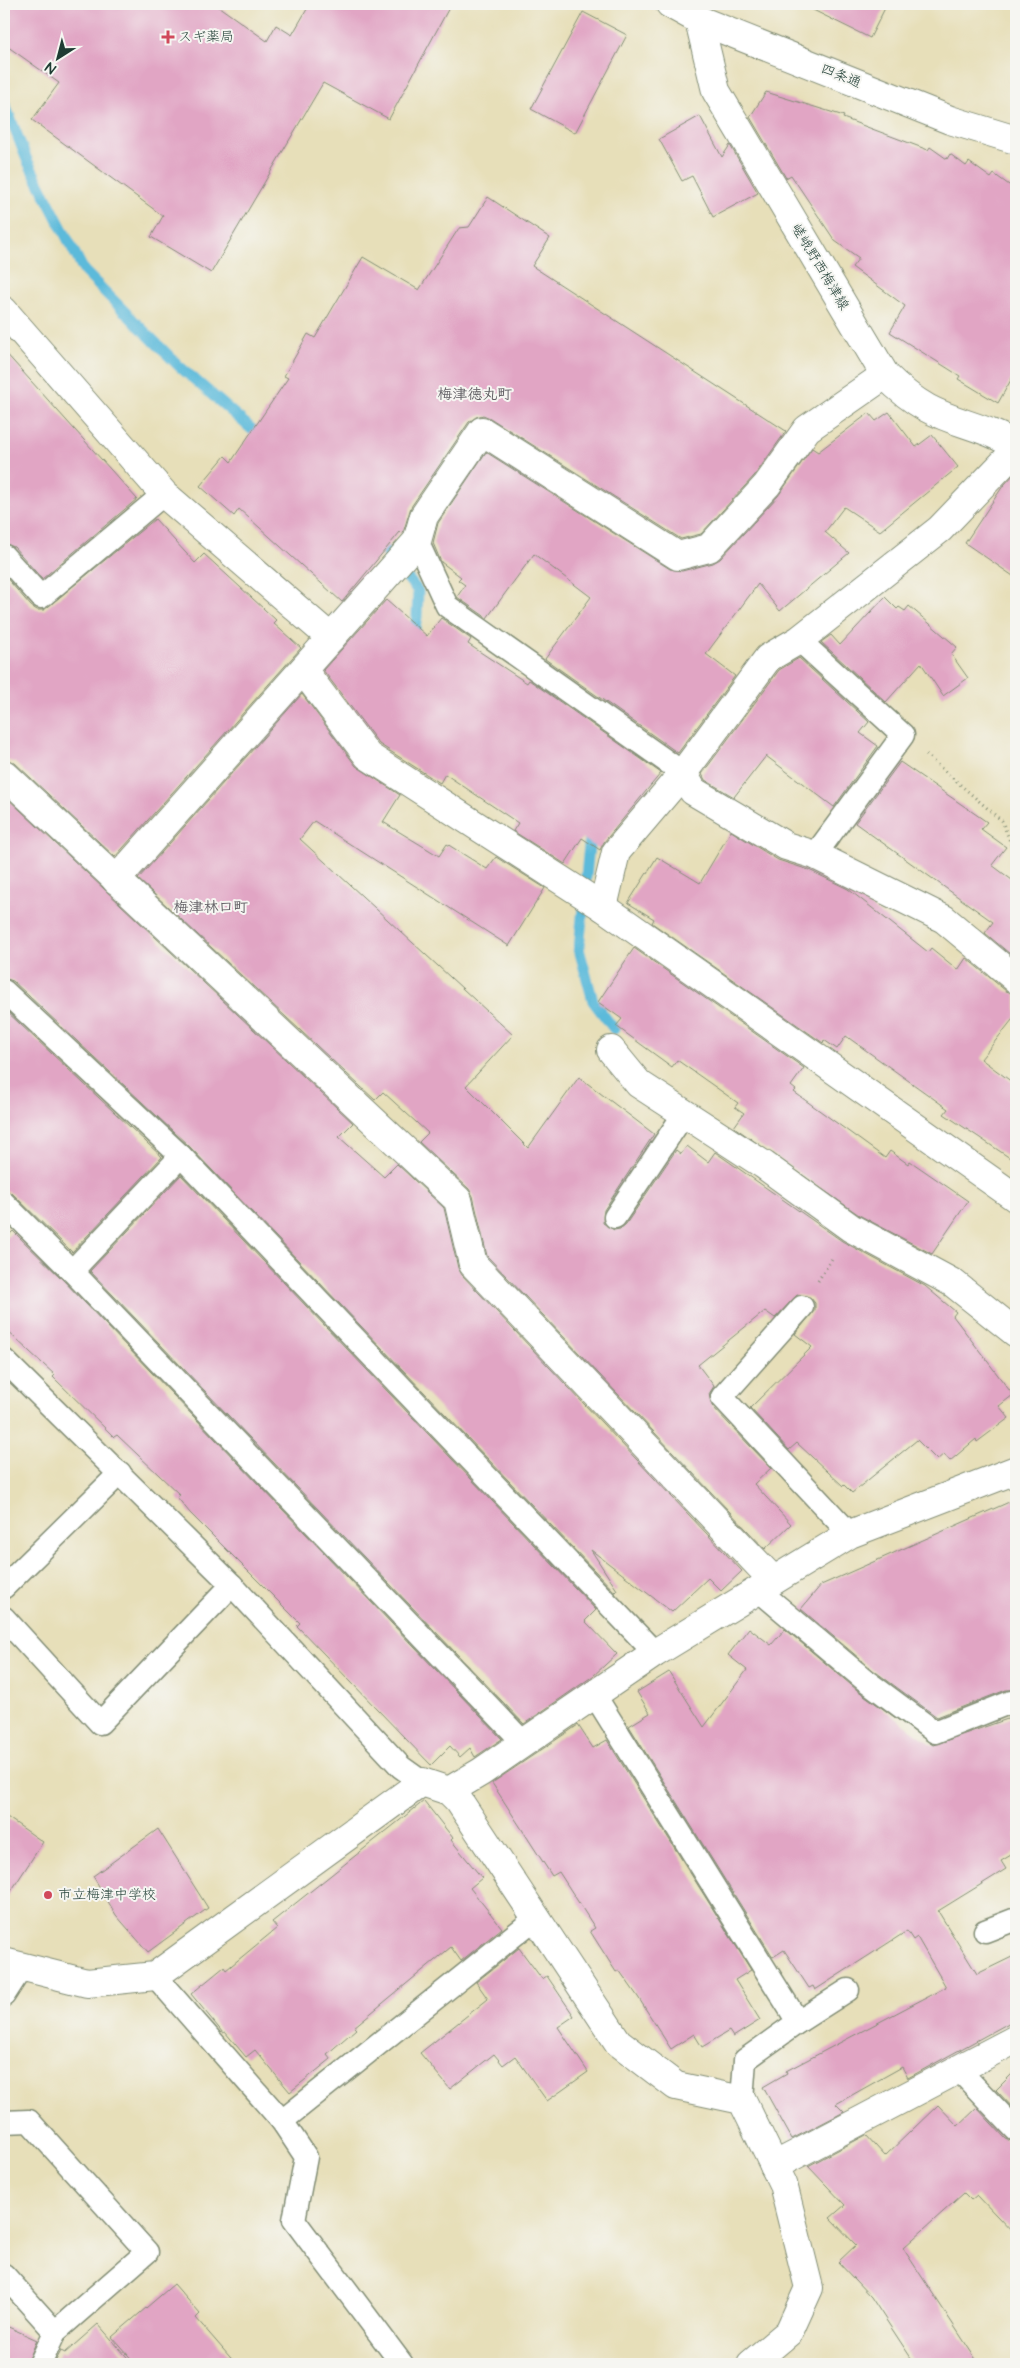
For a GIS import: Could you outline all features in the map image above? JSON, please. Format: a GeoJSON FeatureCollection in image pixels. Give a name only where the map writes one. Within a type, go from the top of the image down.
{"type":"FeatureCollection","features":[{"type":"Feature","properties":{"kind":"street","name":"四条通"},"geometry":{"type":"LineString","coordinates":[[670,4],[699,20],[950,120],[1016,140]]}},
{"type":"Feature","properties":{"kind":"street","name":"嵯峨野西梅津線"},"geometry":{"type":"LineString","coordinates":[[699,20],[716,91],[885,375],[906,395],[929,409],[998,434],[1016,446]]}},
{"type":"Feature","properties":{"kind":"street"},"geometry":{"type":"LineString","coordinates":[[4,312],[164,494],[330,638]]}},
{"type":"Feature","properties":{"kind":"street"},"geometry":{"type":"LineString","coordinates":[[116,880],[417,541],[424,516],[482,431],[678,556],[709,548],[767,485],[807,429],[885,375]]}},
{"type":"Feature","properties":{"kind":"street"},"geometry":{"type":"LineString","coordinates":[[603,907],[616,852],[683,773],[768,658],[799,640],[940,529],[1016,450]]}},
{"type":"Feature","properties":{"kind":"street"},"geometry":{"type":"LineString","coordinates":[[303,670],[368,756],[603,907],[1016,1198]]}},
{"type":"Feature","properties":{"kind":"street"},"geometry":{"type":"LineString","coordinates":[[683,773],[693,791],[786,846],[815,855],[944,919],[1016,979]]}},
{"type":"Feature","properties":{"kind":"street"},"geometry":{"type":"LineString","coordinates":[[4,774],[458,1200],[474,1264],[765,1585]]}},
{"type":"Feature","properties":{"kind":"street"},"geometry":{"type":"LineString","coordinates":[[611,1050],[638,1084],[764,1165],[851,1228],[953,1283],[1016,1333]]}},
{"type":"Feature","properties":{"kind":"street"},"geometry":{"type":"LineString","coordinates":[[449,1791],[481,1772],[655,1653],[850,1534],[1016,1470]]}},
{"type":"Feature","properties":{"kind":"street"},"geometry":{"type":"LineString","coordinates":[[13,1964],[87,1983],[154,1976],[422,1782],[449,1791],[459,1801],[538,1917],[618,2042],[676,2086],[742,2100],[784,2184],[809,2288],[789,2332],[751,2364]]}},
{"type":"Feature","properties":{"kind":"street"},"geometry":{"type":"LineString","coordinates":[[774,2166],[1016,2039]]}},
{"type":"Feature","properties":{"kind":"lane"},"geometry":{"type":"LineString","coordinates":[[4,556],[41,597],[164,494]]}},
{"type":"Feature","properties":{"kind":"lane"},"geometry":{"type":"LineString","coordinates":[[417,541],[447,606],[683,773]]}},
{"type":"Feature","properties":{"kind":"lane"},"geometry":{"type":"LineString","coordinates":[[799,640],[903,735],[815,855]]}},
{"type":"Feature","properties":{"kind":"lane"},"geometry":{"type":"LineString","coordinates":[[4,991],[180,1156],[655,1653]]}},
{"type":"Feature","properties":{"kind":"lane"},"geometry":{"type":"LineString","coordinates":[[615,1217],[684,1114]]}},
{"type":"Feature","properties":{"kind":"lane"},"geometry":{"type":"LineString","coordinates":[[72,1271],[180,1156]]}},
{"type":"Feature","properties":{"kind":"lane"},"geometry":{"type":"LineString","coordinates":[[4,1203],[72,1271],[523,1742]]}},
{"type":"Feature","properties":{"kind":"lane"},"geometry":{"type":"LineString","coordinates":[[802,1307],[722,1397],[850,1534]]}},
{"type":"Feature","properties":{"kind":"lane"},"geometry":{"type":"LineString","coordinates":[[4,1360],[232,1585],[401,1767],[422,1782]]}},
{"type":"Feature","properties":{"kind":"lane"},"geometry":{"type":"LineString","coordinates":[[4,1587],[120,1473]]}},
{"type":"Feature","properties":{"kind":"lane"},"geometry":{"type":"LineString","coordinates":[[4,1618],[100,1723],[232,1585]]}},
{"type":"Feature","properties":{"kind":"lane"},"geometry":{"type":"LineString","coordinates":[[765,1585],[865,1680],[935,1732],[1011,1702],[1016,1704]]}},
{"type":"Feature","properties":{"kind":"lane"},"geometry":{"type":"LineString","coordinates":[[594,1694],[798,2022]]}},
{"type":"Feature","properties":{"kind":"lane"},"geometry":{"type":"LineString","coordinates":[[282,2121],[538,1917]]}},
{"type":"Feature","properties":{"kind":"lane"},"geometry":{"type":"LineString","coordinates":[[985,1930],[1016,1919]]}},
{"type":"Feature","properties":{"kind":"lane"},"geometry":{"type":"LineString","coordinates":[[4,1995],[13,1964]]}},
{"type":"Feature","properties":{"kind":"lane"},"geometry":{"type":"LineString","coordinates":[[154,1976],[282,2121],[306,2157],[294,2220],[402,2364]]}},
{"type":"Feature","properties":{"kind":"lane"},"geometry":{"type":"LineString","coordinates":[[742,2100],[745,2060],[798,2022],[848,1990]]}},
{"type":"Feature","properties":{"kind":"lane"},"geometry":{"type":"LineString","coordinates":[[958,2069],[1016,2130]]}},
{"type":"Feature","properties":{"kind":"lane"},"geometry":{"type":"LineString","coordinates":[[4,2122],[29,2121],[147,2252],[55,2332],[40,2364]]}},
{"type":"Feature","properties":{"kind":"lane"},"geometry":{"type":"LineString","coordinates":[[4,2275],[55,2332]]}},
{"type":"Feature","properties":{"kind":"path"},"geometry":{"type":"LineString","coordinates":[[903,735],[1002,821],[1016,857]]}},
{"type":"Feature","properties":{"kind":"path"},"geometry":{"type":"LineString","coordinates":[[802,1307],[851,1228]]}},
{"type":"Feature","properties":{"kind":"building"},"geometry":{"type":"Polygon","coordinates":[[[4,4],[215,4],[267,41],[276,25],[292,35],[310,4],[451,4],[389,119],[323,83],[211,273],[151,237],[163,216],[32,120],[59,83],[4,44],[4,4]]]}},
{"type":"Feature","properties":{"kind":"building"},"geometry":{"type":"Polygon","coordinates":[[[801,4],[887,4],[870,38],[801,4]]]}},
{"type":"Feature","properties":{"kind":"building"},"geometry":{"type":"Polygon","coordinates":[[[583,12],[627,35],[575,133],[531,109],[583,12]]]}},
{"type":"Feature","properties":{"kind":"building"},"geometry":{"type":"Polygon","coordinates":[[[766,92],[844,116],[843,118],[928,150],[930,147],[947,159],[950,154],[966,166],[969,162],[991,178],[994,174],[1016,190],[1016,371],[998,403],[958,379],[960,376],[890,332],[905,306],[852,267],[859,258],[835,241],[791,175],[786,178],[750,117],[766,92]]]}},
{"type":"Feature","properties":{"kind":"building"},"geometry":{"type":"Polygon","coordinates":[[[700,116],[722,157],[730,145],[758,193],[713,217],[692,176],[682,181],[659,139],[700,116]]]}},
{"type":"Feature","properties":{"kind":"building"},"geometry":{"type":"Polygon","coordinates":[[[488,197],[550,238],[532,266],[786,431],[755,475],[701,534],[681,539],[490,418],[483,415],[476,417],[469,422],[411,507],[403,533],[400,532],[342,602],[239,509],[234,516],[200,486],[225,456],[231,462],[288,378],[284,376],[308,334],[315,338],[363,257],[419,290],[459,228],[469,227],[488,197]]]}},
{"type":"Feature","properties":{"kind":"building"},"geometry":{"type":"Polygon","coordinates":[[[4,351],[137,499],[42,579],[14,547],[4,543],[4,351]]]}},
{"type":"Feature","properties":{"kind":"building"},"geometry":{"type":"Polygon","coordinates":[[[889,412],[916,447],[932,435],[958,467],[880,531],[844,507],[825,532],[849,553],[780,611],[758,584],[706,654],[735,676],[678,753],[545,659],[591,597],[534,554],[487,618],[457,597],[465,585],[458,580],[461,577],[441,562],[433,543],[438,523],[486,452],[670,569],[682,571],[713,563],[720,559],[778,496],[812,448],[818,452],[869,413],[876,421],[889,412]]]}},
{"type":"Feature","properties":{"kind":"building"},"geometry":{"type":"Polygon","coordinates":[[[1016,472],[1016,578],[965,543],[1003,486],[1016,472]]]}},
{"type":"Feature","properties":{"kind":"building"},"geometry":{"type":"Polygon","coordinates":[[[155,519],[195,563],[204,554],[276,620],[273,623],[301,648],[115,857],[15,763],[4,759],[4,575],[31,606],[37,610],[44,610],[155,519]]]}},
{"type":"Feature","properties":{"kind":"building"},"geometry":{"type":"Polygon","coordinates":[[[885,597],[897,609],[899,607],[905,611],[909,606],[957,647],[951,654],[968,678],[943,696],[921,663],[886,702],[821,642],[831,635],[840,645],[885,597]]]}},
{"type":"Feature","properties":{"kind":"building"},"geometry":{"type":"Polygon","coordinates":[[[386,600],[427,636],[441,618],[471,639],[468,644],[527,683],[529,680],[661,773],[604,842],[600,850],[582,838],[565,864],[513,831],[518,823],[445,774],[440,783],[379,744],[323,670],[386,600]]]}},
{"type":"Feature","properties":{"kind":"building"},"geometry":{"type":"Polygon","coordinates":[[[799,658],[869,722],[860,733],[878,746],[834,807],[766,756],[734,797],[705,780],[702,774],[779,670],[799,658]]]}},
{"type":"Feature","properties":{"kind":"building"},"geometry":{"type":"Polygon","coordinates":[[[302,694],[356,766],[400,795],[383,822],[439,856],[447,844],[487,869],[496,857],[545,888],[509,946],[314,821],[300,839],[513,1035],[466,1086],[528,1148],[579,1077],[654,1134],[604,1210],[603,1223],[614,1230],[620,1229],[626,1224],[676,1150],[681,1154],[687,1146],[708,1162],[715,1152],[842,1241],[925,1286],[956,1312],[953,1316],[1013,1395],[999,1406],[1009,1418],[977,1442],[976,1439],[950,1461],[944,1454],[937,1460],[917,1440],[852,1493],[797,1443],[789,1450],[750,1408],[812,1347],[795,1334],[815,1310],[815,1303],[810,1297],[797,1295],[775,1318],[765,1311],[698,1365],[714,1386],[709,1394],[712,1406],[771,1468],[754,1484],[791,1524],[765,1549],[487,1256],[473,1196],[469,1189],[419,1142],[428,1133],[383,1092],[375,1100],[138,879],[302,694]]]}},
{"type":"Feature","properties":{"kind":"building"},"geometry":{"type":"Polygon","coordinates":[[[900,762],[987,822],[981,829],[1006,847],[992,865],[1016,883],[1016,959],[985,933],[993,922],[855,823],[900,762]]]}},
{"type":"Feature","properties":{"kind":"building"},"geometry":{"type":"Polygon","coordinates":[[[4,795],[353,1123],[339,1137],[384,1177],[397,1164],[444,1208],[458,1268],[462,1275],[742,1571],[721,1591],[708,1578],[672,1612],[591,1550],[617,1590],[615,1592],[190,1147],[13,981],[4,978],[4,795]]]}},
{"type":"Feature","properties":{"kind":"building"},"geometry":{"type":"Polygon","coordinates":[[[731,831],[778,860],[809,870],[848,889],[928,952],[931,948],[958,970],[966,958],[1006,991],[1016,994],[1016,1015],[981,1059],[1016,1085],[1016,1162],[944,1114],[948,1109],[846,1036],[837,1049],[824,1040],[823,1043],[652,923],[654,919],[628,903],[657,857],[700,883],[731,831]]]}},
{"type":"Feature","properties":{"kind":"building"},"geometry":{"type":"Polygon","coordinates":[[[634,948],[804,1068],[791,1086],[796,1090],[794,1092],[885,1158],[890,1151],[908,1164],[910,1161],[968,1201],[932,1254],[859,1215],[734,1127],[744,1113],[735,1107],[738,1103],[677,1060],[672,1067],[616,1026],[622,1019],[598,1002],[634,948]]]}},
{"type":"Feature","properties":{"kind":"building"},"geometry":{"type":"Polygon","coordinates":[[[4,1009],[162,1157],[72,1252],[13,1194],[4,1190],[4,1009]]]}},
{"type":"Feature","properties":{"kind":"building"},"geometry":{"type":"Polygon","coordinates":[[[181,1175],[596,1610],[585,1621],[617,1654],[593,1676],[524,1724],[90,1271],[181,1175]]]}},
{"type":"Feature","properties":{"kind":"building"},"geometry":{"type":"Polygon","coordinates":[[[13,1231],[63,1280],[502,1739],[475,1757],[470,1748],[460,1757],[450,1746],[431,1765],[297,1626],[300,1623],[190,1513],[177,1497],[180,1495],[117,1435],[114,1437],[53,1377],[55,1375],[4,1328],[4,1240],[13,1231]]]}},
{"type":"Feature","properties":{"kind":"building"},"geometry":{"type":"Polygon","coordinates":[[[1016,1499],[1016,1690],[1006,1690],[937,1717],[873,1670],[801,1609],[821,1585],[1016,1499]]]}},
{"type":"Feature","properties":{"kind":"building"},"geometry":{"type":"Polygon","coordinates":[[[749,1628],[771,1645],[785,1629],[857,1690],[933,1745],[1016,1716],[1016,1852],[1001,1861],[1006,1869],[938,1911],[977,1974],[1016,1955],[1016,2019],[908,2078],[902,2067],[836,2104],[844,2112],[792,2139],[763,2087],[787,2073],[786,2071],[946,1987],[917,1937],[913,1940],[907,1931],[815,1990],[813,1986],[809,1988],[784,1950],[773,1957],[629,1726],[650,1713],[637,1692],[669,1672],[704,1727],[747,1670],[728,1655],[749,1628]]]}},
{"type":"Feature","properties":{"kind":"building"},"geometry":{"type":"Polygon","coordinates":[[[578,1725],[593,1748],[607,1740],[751,1970],[735,1980],[760,2020],[733,2037],[729,2031],[702,2047],[694,2034],[671,2049],[638,1997],[619,1970],[616,1972],[590,1931],[595,1928],[559,1872],[552,1876],[492,1783],[578,1725]]]}},
{"type":"Feature","properties":{"kind":"building"},"geometry":{"type":"Polygon","coordinates":[[[424,1801],[453,1838],[451,1840],[482,1878],[470,1888],[502,1928],[461,1961],[451,1947],[354,2027],[356,2029],[327,2054],[331,2059],[290,2092],[255,2050],[246,2057],[225,2032],[223,2033],[191,1994],[224,1967],[226,1970],[277,1928],[272,1922],[424,1801]]]}},
{"type":"Feature","properties":{"kind":"building"},"geometry":{"type":"Polygon","coordinates":[[[4,1815],[43,1842],[4,1902],[4,1815]]]}},
{"type":"Feature","properties":{"kind":"building"},"geometry":{"type":"Polygon","coordinates":[[[158,1829],[208,1908],[148,1952],[116,1915],[93,1876],[158,1829]]]}},
{"type":"Feature","properties":{"kind":"building"},"geometry":{"type":"Polygon","coordinates":[[[519,1948],[542,1979],[547,1976],[574,2016],[558,2027],[588,2072],[547,2101],[515,2056],[503,2065],[494,2054],[450,2089],[420,2053],[488,1999],[476,1982],[519,1948]]]}},
{"type":"Feature","properties":{"kind":"building"},"geometry":{"type":"Polygon","coordinates":[[[1016,2070],[1016,2111],[996,2090],[1016,2070]]]}},
{"type":"Feature","properties":{"kind":"building"},"geometry":{"type":"Polygon","coordinates":[[[938,2105],[958,2126],[977,2108],[1006,2139],[1016,2143],[1016,2236],[977,2195],[971,2200],[964,2193],[903,2248],[979,2364],[915,2364],[871,2297],[838,2262],[856,2245],[830,2218],[845,2205],[808,2166],[866,2135],[885,2156],[938,2105]]]}},
{"type":"Feature","properties":{"kind":"building"},"geometry":{"type":"Polygon","coordinates":[[[174,2284],[200,2314],[196,2318],[236,2364],[136,2364],[112,2337],[174,2284]]]}},
{"type":"Feature","properties":{"kind":"building"},"geometry":{"type":"Polygon","coordinates":[[[98,2324],[133,2364],[54,2364],[61,2351],[65,2353],[98,2324]]]}},
{"type":"Feature","properties":{"kind":"building"},"geometry":{"type":"Polygon","coordinates":[[[4,2325],[37,2340],[27,2364],[4,2364],[4,2325]]]}},
{"type":"Feature","properties":{"kind":"waterway"},"geometry":{"type":"LineString","coordinates":[[4,102],[27,160],[84,271],[179,366],[263,439]]}},
{"type":"Feature","properties":{"kind":"waterway"},"geometry":{"type":"LineString","coordinates":[[376,539],[418,591],[417,617],[413,640]]}},
{"type":"Feature","properties":{"kind":"waterway"},"geometry":{"type":"LineString","coordinates":[[588,828],[590,835],[579,949],[593,1001],[614,1029]]}},
{"type":"Feature","properties":{"kind":"place","name":"スギ薬局"},"geometry":{"type":"Point","coordinates":[168,37]}},
{"type":"Feature","properties":{"kind":"place","name":"市立梅津中学校"},"geometry":{"type":"Point","coordinates":[48,1895]}},
{"type":"Feature","properties":{"kind":"district","name":"梅津徳丸町"},"geometry":{"type":"Point","coordinates":[475,394]}},
{"type":"Feature","properties":{"kind":"district","name":"梅津林口町"},"geometry":{"type":"Point","coordinates":[211,907]}}]}
